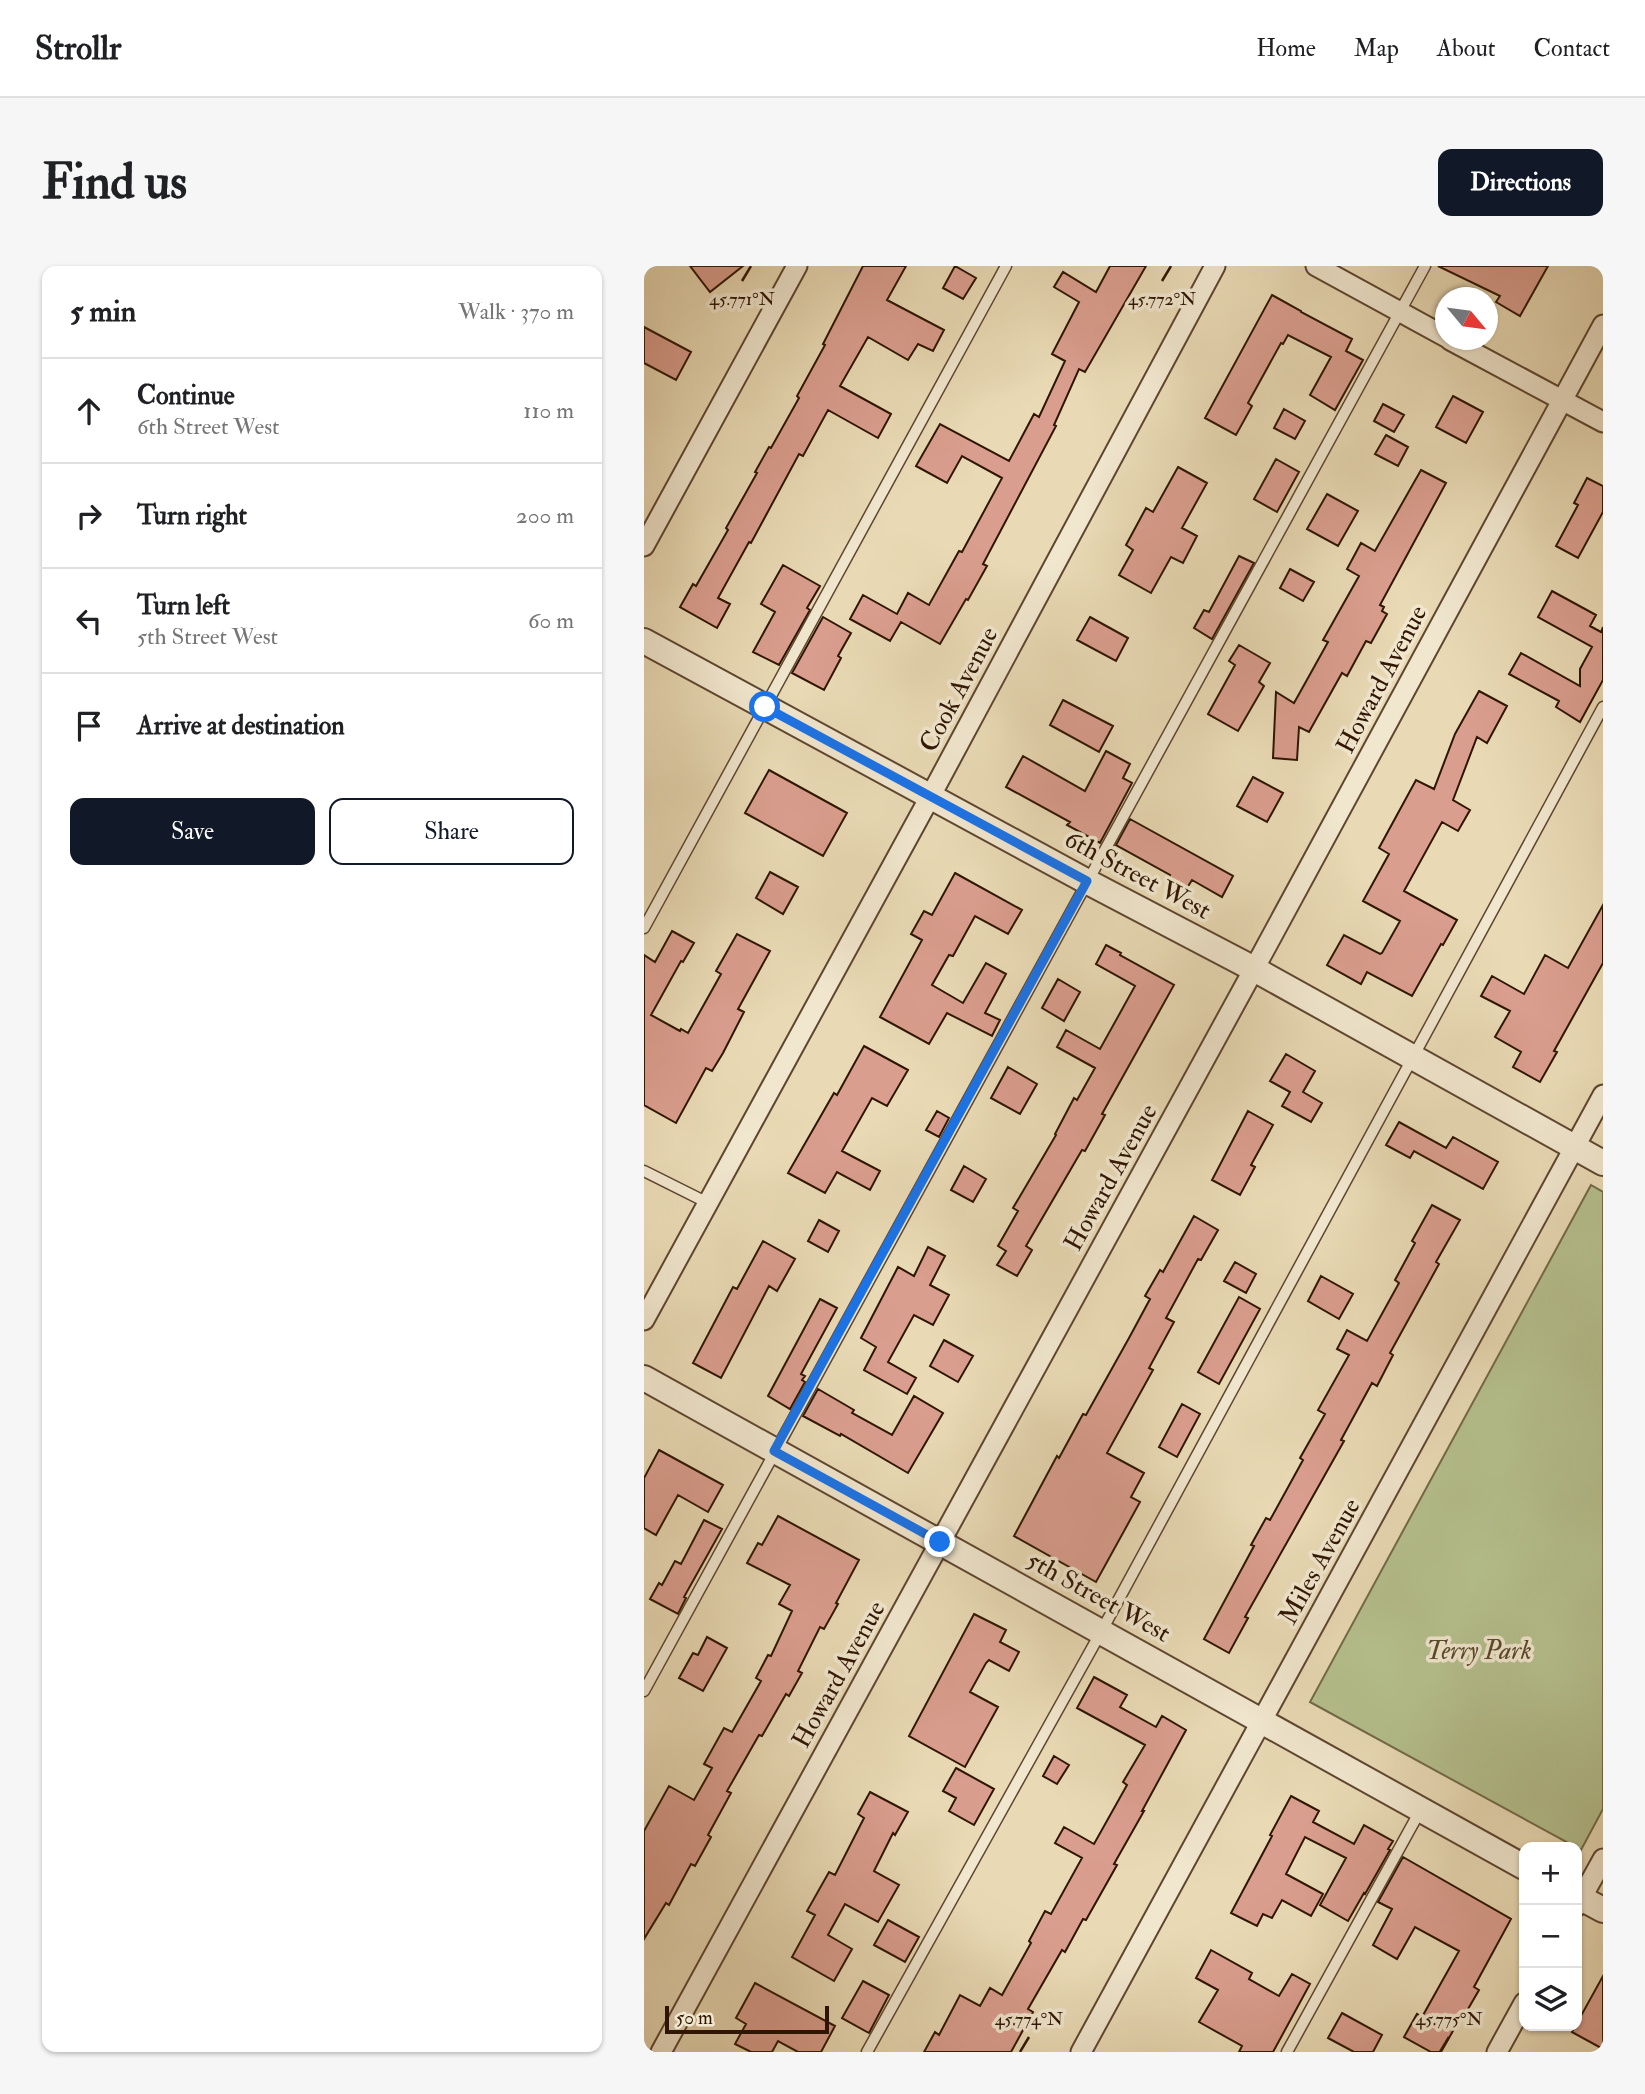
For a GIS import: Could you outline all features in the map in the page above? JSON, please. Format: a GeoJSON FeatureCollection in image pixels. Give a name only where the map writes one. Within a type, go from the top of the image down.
{"type":"FeatureCollection","features":[{"type":"Feature","properties":{"kind":"street"},"geometry":{"type":"LineString","coordinates":[[644,546],[797,266]]}},
{"type":"Feature","properties":{"kind":"street","name":"Cook Avenue"},"geometry":{"type":"LineString","coordinates":[[644,1320],[930,797],[1215,266]]}},
{"type":"Feature","properties":{"kind":"street"},"geometry":{"type":"LineString","coordinates":[[1316,266],[1435,331]]}},
{"type":"Feature","properties":{"kind":"street","name":"Howard Avenue"},"geometry":{"type":"LineString","coordinates":[[661,2052],[1603,325]]}},
{"type":"Feature","properties":{"kind":"street"},"geometry":{"type":"LineString","coordinates":[[1470,350],[1603,422]]}},
{"type":"Feature","properties":{"kind":"street","name":"6th Street West"},"geometry":{"type":"LineString","coordinates":[[644,641],[1254,969],[1603,1163]]}},
{"type":"Feature","properties":{"kind":"street","name":"Miles Avenue"},"geometry":{"type":"LineString","coordinates":[[1081,2052],[1603,1095]]}},
{"type":"Feature","properties":{"kind":"street","name":"5th Street West"},"geometry":{"type":"LineString","coordinates":[[644,1378],[1519,1864]]}},
{"type":"Feature","properties":{"kind":"street"},"geometry":{"type":"LineString","coordinates":[[1582,1893],[1603,1858]]}},
{"type":"Feature","properties":{"kind":"street"},"geometry":{"type":"LineString","coordinates":[[1582,1902],[1603,1910]]}},
{"type":"Feature","properties":{"kind":"street"},"geometry":{"type":"LineString","coordinates":[[1497,2052],[1519,2012]]}},
{"type":"Feature","properties":{"kind":"lane"},"geometry":{"type":"LineString","coordinates":[[644,928],[1006,266]]}},
{"type":"Feature","properties":{"kind":"lane"},"geometry":{"type":"LineString","coordinates":[[644,1691],[1424,266]]}},
{"type":"Feature","properties":{"kind":"lane"},"geometry":{"type":"LineString","coordinates":[[867,2052],[1101,1632],[1603,707]]}},
{"type":"Feature","properties":{"kind":"lane"},"geometry":{"type":"LineString","coordinates":[[644,1171],[708,1203]]}},
{"type":"Feature","properties":{"kind":"lane"},"geometry":{"type":"LineString","coordinates":[[1287,2052],[1420,1811]]}},
{"type":"Feature","properties":{"kind":"green space","name":"Terry Park"},"geometry":{"type":"Polygon","coordinates":[[[1591,1185],[1603,1192],[1603,1809],[1582,1848],[1582,1842],[1566,1842],[1310,1702],[1591,1185]]]}},
{"type":"Feature","properties":{"kind":"building"},"geometry":{"type":"Polygon","coordinates":[[[690,266],[743,266],[710,292],[690,266]]]}},
{"type":"Feature","properties":{"kind":"building"},"geometry":{"type":"Polygon","coordinates":[[[863,266],[906,266],[887,300],[944,330],[933,351],[918,344],[908,360],[868,337],[840,386],[891,414],[878,438],[828,410],[803,456],[799,454],[718,598],[730,604],[717,628],[680,607],[693,584],[696,586],[728,530],[726,528],[757,473],[755,472],[799,398],[797,396],[863,266]]]}},
{"type":"Feature","properties":{"kind":"building"},"geometry":{"type":"Polygon","coordinates":[[[955,266],[976,278],[963,299],[943,288],[955,266]]]}},
{"type":"Feature","properties":{"kind":"building"},"geometry":{"type":"Polygon","coordinates":[[[1110,266],[1146,266],[1085,372],[1079,369],[1054,425],[1056,426],[983,564],[987,566],[940,644],[901,622],[890,641],[850,619],[863,595],[897,614],[908,593],[929,605],[959,551],[962,552],[1002,478],[962,456],[947,483],[916,466],[940,424],[1009,461],[1034,414],[1039,417],[1065,361],[1052,354],[1079,302],[1054,287],[1063,272],[1096,292],[1110,266]]]}},
{"type":"Feature","properties":{"kind":"building"},"geometry":{"type":"Polygon","coordinates":[[[1438,266],[1548,266],[1520,316],[1498,303],[1498,287],[1481,287],[1438,266]]]}},
{"type":"Feature","properties":{"kind":"building"},"geometry":{"type":"Polygon","coordinates":[[[1272,295],[1352,339],[1346,351],[1363,360],[1335,410],[1310,395],[1331,357],[1288,335],[1248,403],[1252,406],[1236,435],[1205,418],[1272,295]]]}},
{"type":"Feature","properties":{"kind":"building"},"geometry":{"type":"Polygon","coordinates":[[[644,327],[691,352],[676,380],[644,363],[644,327]]]}},
{"type":"Feature","properties":{"kind":"building"},"geometry":{"type":"Polygon","coordinates":[[[1453,396],[1483,412],[1466,443],[1436,427],[1453,396]]]}},
{"type":"Feature","properties":{"kind":"building"},"geometry":{"type":"Polygon","coordinates":[[[1383,404],[1404,415],[1394,432],[1374,421],[1383,404]]]}},
{"type":"Feature","properties":{"kind":"building"},"geometry":{"type":"Polygon","coordinates":[[[1284,409],[1305,421],[1295,439],[1274,428],[1284,409]]]}},
{"type":"Feature","properties":{"kind":"building"},"geometry":{"type":"Polygon","coordinates":[[[1386,435],[1408,447],[1398,466],[1375,454],[1386,435]]]}},
{"type":"Feature","properties":{"kind":"building"},"geometry":{"type":"Polygon","coordinates":[[[1276,459],[1299,472],[1277,512],[1254,499],[1276,459]]]}},
{"type":"Feature","properties":{"kind":"building"},"geometry":{"type":"Polygon","coordinates":[[[1178,467],[1207,483],[1182,528],[1197,536],[1183,563],[1171,557],[1151,593],[1119,575],[1133,550],[1126,545],[1146,508],[1153,512],[1178,467]]]}},
{"type":"Feature","properties":{"kind":"building"},"geometry":{"type":"Polygon","coordinates":[[[1421,470],[1446,483],[1380,605],[1384,607],[1382,611],[1387,614],[1371,643],[1366,641],[1347,676],[1342,673],[1309,732],[1299,727],[1297,760],[1273,758],[1276,692],[1294,703],[1328,642],[1323,640],[1359,576],[1347,569],[1361,543],[1375,551],[1421,470]]]}},
{"type":"Feature","properties":{"kind":"building"},"geometry":{"type":"Polygon","coordinates":[[[1587,478],[1603,486],[1603,512],[1578,558],[1556,546],[1578,505],[1574,503],[1587,478]]]}},
{"type":"Feature","properties":{"kind":"building"},"geometry":{"type":"Polygon","coordinates":[[[1327,494],[1358,511],[1338,546],[1307,529],[1327,494]]]}},
{"type":"Feature","properties":{"kind":"building"},"geometry":{"type":"Polygon","coordinates":[[[1239,556],[1254,563],[1212,639],[1194,628],[1204,610],[1209,612],[1239,556]]]}},
{"type":"Feature","properties":{"kind":"building"},"geometry":{"type":"Polygon","coordinates":[[[783,565],[820,586],[807,608],[810,610],[779,665],[753,652],[775,612],[761,604],[783,565]]]}},
{"type":"Feature","properties":{"kind":"building"},"geometry":{"type":"Polygon","coordinates":[[[1290,569],[1314,582],[1303,601],[1280,588],[1290,569]]]}},
{"type":"Feature","properties":{"kind":"building"},"geometry":{"type":"Polygon","coordinates":[[[1552,591],[1596,615],[1590,626],[1601,632],[1603,627],[1603,680],[1580,722],[1556,707],[1559,701],[1509,674],[1521,653],[1580,686],[1580,669],[1592,647],[1538,617],[1552,591]]]}},
{"type":"Feature","properties":{"kind":"building"},"geometry":{"type":"Polygon","coordinates":[[[823,617],[851,633],[824,690],[792,673],[823,617]]]}},
{"type":"Feature","properties":{"kind":"building"},"geometry":{"type":"Polygon","coordinates":[[[1090,617],[1128,638],[1116,661],[1077,640],[1090,617]]]}},
{"type":"Feature","properties":{"kind":"building"},"geometry":{"type":"Polygon","coordinates":[[[1239,645],[1270,663],[1259,682],[1264,686],[1238,731],[1208,714],[1235,665],[1229,661],[1239,645]]]}},
{"type":"Feature","properties":{"kind":"building"},"geometry":{"type":"Polygon","coordinates":[[[1479,691],[1507,706],[1487,743],[1477,737],[1453,800],[1470,810],[1458,831],[1442,822],[1404,891],[1457,920],[1412,996],[1367,972],[1361,984],[1327,965],[1344,935],[1382,953],[1400,921],[1363,901],[1389,854],[1379,848],[1416,780],[1434,789],[1455,734],[1479,691]]]}},
{"type":"Feature","properties":{"kind":"building"},"geometry":{"type":"Polygon","coordinates":[[[1063,700],[1113,726],[1099,752],[1050,725],[1063,700]]]}},
{"type":"Feature","properties":{"kind":"building"},"geometry":{"type":"Polygon","coordinates":[[[1106,751],[1130,764],[1123,778],[1132,783],[1100,843],[1067,825],[1070,822],[1006,787],[1023,756],[1085,791],[1106,751]]]}},
{"type":"Feature","properties":{"kind":"building"},"geometry":{"type":"Polygon","coordinates":[[[769,770],[847,813],[823,856],[745,813],[769,770]]]}},
{"type":"Feature","properties":{"kind":"building"},"geometry":{"type":"Polygon","coordinates":[[[1253,777],[1283,793],[1267,822],[1237,806],[1253,777]]]}},
{"type":"Feature","properties":{"kind":"building"},"geometry":{"type":"Polygon","coordinates":[[[1130,819],[1233,876],[1222,897],[1192,880],[1187,888],[1169,878],[1170,875],[1116,845],[1130,819]]]}},
{"type":"Feature","properties":{"kind":"building"},"geometry":{"type":"Polygon","coordinates":[[[770,872],[798,887],[783,914],[756,898],[770,872]]]}},
{"type":"Feature","properties":{"kind":"building"},"geometry":{"type":"Polygon","coordinates":[[[955,873],[1022,910],[1008,934],[975,916],[953,956],[949,955],[932,985],[963,1003],[986,963],[1006,974],[985,1013],[1000,1020],[992,1036],[947,1013],[929,1044],[880,1017],[922,940],[911,934],[924,911],[932,915],[955,873]]]}},
{"type":"Feature","properties":{"kind":"building"},"geometry":{"type":"Polygon","coordinates":[[[1603,905],[1603,963],[1554,1051],[1557,1052],[1540,1082],[1513,1067],[1521,1052],[1495,1037],[1510,1011],[1481,996],[1492,976],[1524,994],[1545,955],[1568,968],[1603,905]]]}},
{"type":"Feature","properties":{"kind":"building"},"geometry":{"type":"Polygon","coordinates":[[[672,931],[694,943],[651,1015],[688,1033],[721,974],[716,971],[737,934],[770,951],[738,1009],[744,1012],[723,1053],[712,1071],[706,1068],[676,1123],[644,1105],[644,955],[655,962],[672,931]]]}},
{"type":"Feature","properties":{"kind":"building"},"geometry":{"type":"Polygon","coordinates":[[[1106,945],[1174,985],[1102,1114],[1105,1115],[1085,1151],[1082,1150],[1026,1246],[1032,1250],[1017,1276],[997,1265],[1006,1251],[998,1246],[1018,1211],[1013,1208],[1056,1135],[1074,1098],[1077,1100],[1095,1068],[1057,1047],[1066,1030],[1100,1049],[1135,986],[1096,964],[1106,945]]]}},
{"type":"Feature","properties":{"kind":"building"},"geometry":{"type":"Polygon","coordinates":[[[1058,979],[1080,992],[1064,1021],[1042,1008],[1058,979]]]}},
{"type":"Feature","properties":{"kind":"building"},"geometry":{"type":"Polygon","coordinates":[[[864,1046],[908,1070],[887,1106],[872,1098],[842,1151],[880,1171],[870,1190],[837,1172],[825,1193],[788,1173],[864,1046]]]}},
{"type":"Feature","properties":{"kind":"building"},"geometry":{"type":"Polygon","coordinates":[[[1286,1054],[1315,1071],[1303,1092],[1322,1103],[1311,1122],[1282,1106],[1290,1092],[1270,1081],[1286,1054]]]}},
{"type":"Feature","properties":{"kind":"building"},"geometry":{"type":"Polygon","coordinates":[[[1008,1067],[1037,1084],[1020,1114],[991,1098],[1008,1067]]]}},
{"type":"Feature","properties":{"kind":"building"},"geometry":{"type":"Polygon","coordinates":[[[937,1111],[949,1118],[939,1137],[926,1130],[937,1111]]]}},
{"type":"Feature","properties":{"kind":"building"},"geometry":{"type":"Polygon","coordinates":[[[1248,1111],[1273,1125],[1251,1165],[1255,1167],[1240,1195],[1212,1180],[1248,1111]]]}},
{"type":"Feature","properties":{"kind":"building"},"geometry":{"type":"Polygon","coordinates":[[[1399,1122],[1446,1148],[1453,1137],[1498,1162],[1483,1189],[1414,1151],[1410,1158],[1386,1145],[1399,1122]]]}},
{"type":"Feature","properties":{"kind":"building"},"geometry":{"type":"Polygon","coordinates":[[[964,1166],[986,1179],[973,1202],[951,1190],[964,1166]]]}},
{"type":"Feature","properties":{"kind":"building"},"geometry":{"type":"Polygon","coordinates":[[[1432,1205],[1460,1220],[1390,1353],[1393,1355],[1377,1386],[1372,1383],[1341,1440],[1344,1441],[1245,1617],[1248,1618],[1229,1653],[1204,1639],[1254,1546],[1251,1545],[1266,1518],[1270,1520],[1325,1414],[1318,1410],[1349,1355],[1337,1349],[1347,1330],[1367,1341],[1399,1283],[1395,1280],[1432,1205]]]}},
{"type":"Feature","properties":{"kind":"building"},"geometry":{"type":"Polygon","coordinates":[[[1194,1216],[1218,1230],[1201,1260],[1198,1259],[1166,1318],[1174,1322],[1149,1368],[1153,1370],[1107,1453],[1144,1473],[1131,1497],[1140,1502],[1096,1582],[1014,1536],[1057,1456],[1059,1458],[1083,1414],[1086,1415],[1129,1338],[1150,1299],[1145,1296],[1160,1270],[1163,1272],[1194,1216]]]}},
{"type":"Feature","properties":{"kind":"building"},"geometry":{"type":"Polygon","coordinates":[[[819,1220],[839,1231],[828,1252],[808,1241],[819,1220]]]}},
{"type":"Feature","properties":{"kind":"building"},"geometry":{"type":"Polygon","coordinates":[[[763,1241],[795,1259],[777,1291],[769,1286],[721,1378],[693,1363],[733,1287],[737,1289],[763,1241]]]}},
{"type":"Feature","properties":{"kind":"building"},"geometry":{"type":"Polygon","coordinates":[[[928,1247],[945,1256],[930,1285],[949,1295],[933,1325],[914,1315],[888,1362],[916,1378],[907,1394],[864,1370],[876,1347],[861,1338],[898,1267],[914,1276],[928,1247]]]}},
{"type":"Feature","properties":{"kind":"building"},"geometry":{"type":"Polygon","coordinates":[[[1235,1262],[1256,1274],[1246,1293],[1224,1281],[1235,1262]]]}},
{"type":"Feature","properties":{"kind":"building"},"geometry":{"type":"Polygon","coordinates":[[[1321,1276],[1353,1294],[1339,1319],[1308,1301],[1321,1276]]]}},
{"type":"Feature","properties":{"kind":"building"},"geometry":{"type":"Polygon","coordinates":[[[1239,1297],[1260,1309],[1219,1384],[1198,1372],[1239,1297]]]}},
{"type":"Feature","properties":{"kind":"building"},"geometry":{"type":"Polygon","coordinates":[[[820,1299],[837,1308],[801,1374],[805,1376],[802,1380],[805,1382],[790,1409],[768,1396],[820,1299]]]}},
{"type":"Feature","properties":{"kind":"building"},"geometry":{"type":"Polygon","coordinates":[[[944,1340],[973,1356],[958,1382],[930,1366],[944,1340]]]}},
{"type":"Feature","properties":{"kind":"building"},"geometry":{"type":"Polygon","coordinates":[[[818,1389],[854,1410],[852,1413],[892,1435],[914,1396],[943,1413],[908,1473],[841,1434],[840,1436],[803,1416],[818,1389]]]}},
{"type":"Feature","properties":{"kind":"building"},"geometry":{"type":"Polygon","coordinates":[[[1182,1404],[1200,1414],[1177,1457],[1159,1447],[1182,1404]]]}},
{"type":"Feature","properties":{"kind":"building"},"geometry":{"type":"Polygon","coordinates":[[[659,1450],[723,1485],[708,1512],[678,1495],[656,1535],[644,1528],[644,1478],[659,1450]]]}},
{"type":"Feature","properties":{"kind":"building"},"geometry":{"type":"Polygon","coordinates":[[[778,1516],[859,1560],[824,1629],[820,1627],[798,1671],[802,1673],[789,1696],[786,1694],[762,1736],[759,1735],[727,1791],[731,1793],[695,1866],[691,1864],[669,1905],[666,1903],[644,1939],[644,1831],[669,1786],[694,1800],[712,1768],[704,1764],[724,1728],[732,1732],[761,1681],[756,1678],[768,1655],[771,1656],[792,1611],[779,1604],[790,1585],[747,1563],[758,1543],[762,1545],[778,1516]]]}},
{"type":"Feature","properties":{"kind":"building"},"geometry":{"type":"Polygon","coordinates":[[[704,1520],[722,1529],[684,1597],[686,1598],[678,1614],[650,1599],[659,1583],[662,1585],[675,1561],[681,1564],[704,1520]]]}},
{"type":"Feature","properties":{"kind":"building"},"geometry":{"type":"Polygon","coordinates":[[[974,1614],[1006,1630],[1000,1642],[1019,1652],[1009,1671],[989,1660],[970,1692],[998,1707],[965,1767],[909,1736],[974,1614]]]}},
{"type":"Feature","properties":{"kind":"building"},"geometry":{"type":"Polygon","coordinates":[[[707,1637],[727,1648],[703,1691],[679,1678],[693,1653],[698,1655],[707,1637]]]}},
{"type":"Feature","properties":{"kind":"building"},"geometry":{"type":"Polygon","coordinates":[[[1094,1677],[1127,1695],[1120,1707],[1156,1727],[1162,1716],[1186,1730],[1086,1920],[1083,1919],[1065,1952],[1062,1950],[1028,2009],[1033,2012],[1011,2052],[924,2052],[935,2032],[939,2035],[960,1995],[980,2006],[990,1988],[1002,1995],[1031,1943],[1029,1941],[1045,1911],[1051,1914],[1082,1858],[1055,1843],[1064,1827],[1094,1844],[1127,1785],[1123,1782],[1145,1745],[1077,1708],[1094,1677]]]}},
{"type":"Feature","properties":{"kind":"building"},"geometry":{"type":"Polygon","coordinates":[[[1054,1756],[1069,1765],[1057,1784],[1043,1776],[1054,1756]]]}},
{"type":"Feature","properties":{"kind":"building"},"geometry":{"type":"Polygon","coordinates":[[[956,1768],[994,1789],[974,1825],[949,1811],[956,1798],[943,1791],[956,1768]]]}},
{"type":"Feature","properties":{"kind":"building"},"geometry":{"type":"Polygon","coordinates":[[[870,1792],[908,1812],[895,1835],[893,1833],[874,1871],[899,1885],[878,1922],[845,1904],[828,1935],[852,1949],[834,1981],[792,1957],[815,1915],[807,1911],[829,1872],[835,1875],[864,1818],[858,1814],[870,1792]]]}},
{"type":"Feature","properties":{"kind":"building"},"geometry":{"type":"Polygon","coordinates":[[[1291,1796],[1319,1811],[1313,1822],[1354,1844],[1364,1825],[1393,1841],[1348,1921],[1320,1905],[1346,1858],[1305,1837],[1286,1874],[1323,1894],[1311,1916],[1282,1900],[1272,1918],[1263,1914],[1257,1926],[1231,1913],[1291,1796]]]}},
{"type":"Feature","properties":{"kind":"building"},"geometry":{"type":"Polygon","coordinates":[[[1403,1857],[1511,1919],[1474,1987],[1479,1990],[1441,2052],[1431,2052],[1404,2037],[1417,2014],[1422,2017],[1459,1951],[1415,1927],[1397,1959],[1373,1945],[1392,1909],[1378,1902],[1403,1857]]]}},
{"type":"Feature","properties":{"kind":"building"},"geometry":{"type":"Polygon","coordinates":[[[888,1920],[919,1937],[905,1962],[874,1945],[888,1920]]]}},
{"type":"Feature","properties":{"kind":"building"},"geometry":{"type":"Polygon","coordinates":[[[1211,1950],[1252,1973],[1249,1979],[1279,1996],[1292,1974],[1310,1984],[1273,2052],[1239,2052],[1242,2046],[1199,2022],[1218,1990],[1196,1978],[1211,1950]]]}},
{"type":"Feature","properties":{"kind":"building"},"geometry":{"type":"Polygon","coordinates":[[[1603,1976],[1603,2049],[1572,2032],[1582,2031],[1582,2014],[1603,1976]]]}},
{"type":"Feature","properties":{"kind":"building"},"geometry":{"type":"Polygon","coordinates":[[[863,1981],[889,1995],[869,2033],[842,2018],[863,1981]]]}},
{"type":"Feature","properties":{"kind":"building"},"geometry":{"type":"Polygon","coordinates":[[[755,1983],[835,2026],[821,2052],[798,2052],[778,2041],[772,2052],[751,2052],[735,2044],[746,2024],[736,2018],[755,1983]]]}},
{"type":"Feature","properties":{"kind":"building"},"geometry":{"type":"Polygon","coordinates":[[[1342,2013],[1382,2035],[1373,2052],[1354,2052],[1328,2038],[1342,2013]]]}},
{"type":"Feature","properties":{"kind":"route"},"geometry":{"type":"LineString","coordinates":[[765,707],[1087,881],[774,1451],[940,1542]]}}]}
